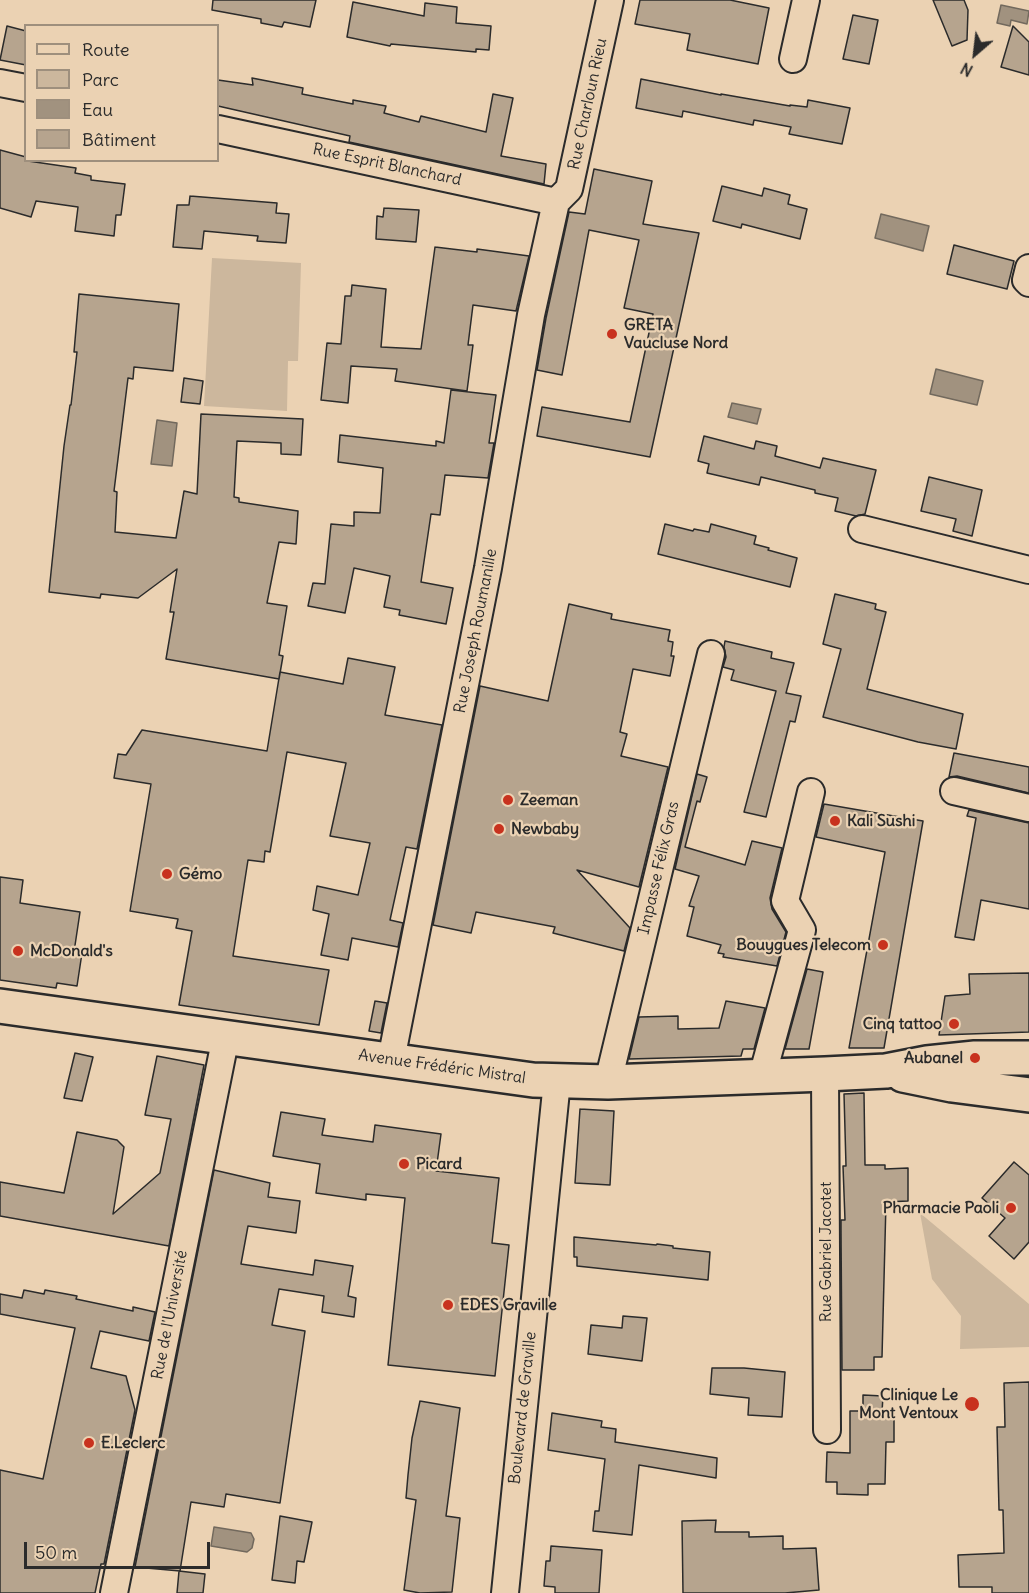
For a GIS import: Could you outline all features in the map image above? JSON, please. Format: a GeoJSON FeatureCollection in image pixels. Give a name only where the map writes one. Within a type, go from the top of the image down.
{"type":"FeatureCollection","features":[{"type":"Feature","properties":{"kind":"main road","name":"Avenue Frédéric Mistral"},"geometry":{"type":"LineString","coordinates":[[0,1006],[533,1080],[608,1082],[762,1077],[886,1071],[927,1063],[975,1058],[1029,1058]]}},
{"type":"Feature","properties":{"kind":"main road","name":"Avenue Frédéric Mistral"},"geometry":{"type":"LineString","coordinates":[[886,1071],[952,1085],[1029,1095]]}},
{"type":"Feature","properties":{"kind":"street","name":"Rue Charloun Rieu"},"geometry":{"type":"LineString","coordinates":[[556,202],[569,189],[610,0]]}},
{"type":"Feature","properties":{"kind":"street"},"geometry":{"type":"LineString","coordinates":[[793,59],[806,0]]}},
{"type":"Feature","properties":{"kind":"street"},"geometry":{"type":"LineString","coordinates":[[0,83],[24,88]]}},
{"type":"Feature","properties":{"kind":"street","name":"Rue Esprit Blanchard"},"geometry":{"type":"LineString","coordinates":[[219,129],[556,202]]}},
{"type":"Feature","properties":{"kind":"street","name":"Rue Joseph Roumanille"},"geometry":{"type":"LineString","coordinates":[[391,1060],[484,590],[531,315],[556,202]]}},
{"type":"Feature","properties":{"kind":"street"},"geometry":{"type":"LineString","coordinates":[[1029,268],[1026,280],[1029,283]]}},
{"type":"Feature","properties":{"kind":"street"},"geometry":{"type":"LineString","coordinates":[[862,529],[1029,570]]}},
{"type":"Feature","properties":{"kind":"street","name":"Impasse Félix Gras"},"geometry":{"type":"LineString","coordinates":[[608,1082],[711,654]]}},
{"type":"Feature","properties":{"kind":"street"},"geometry":{"type":"LineString","coordinates":[[954,791],[1029,808]]}},
{"type":"Feature","properties":{"kind":"street"},"geometry":{"type":"LineString","coordinates":[[762,1077],[802,930],[785,902],[811,792]]}},
{"type":"Feature","properties":{"kind":"street","name":"Rue de l'Université"},"geometry":{"type":"LineString","coordinates":[[114,1593],[226,1036]]}},
{"type":"Feature","properties":{"kind":"street","name":"Rue Gabriel Jacotet"},"geometry":{"type":"LineString","coordinates":[[825,1074],[827,1430]]}},
{"type":"Feature","properties":{"kind":"street","name":"Boulevard de Graville"},"geometry":{"type":"LineString","coordinates":[[505,1593],[557,1081]]}},
{"type":"Feature","properties":{"kind":"green space"},"geometry":{"type":"Polygon","coordinates":[[[212,258],[301,263],[298,361],[288,361],[287,411],[204,406],[212,258]]]}},
{"type":"Feature","properties":{"kind":"green space"},"geometry":{"type":"Polygon","coordinates":[[[920,1213],[1029,1304],[1029,1347],[960,1349],[961,1316],[932,1279],[920,1213]]]}},
{"type":"Feature","properties":{"kind":"water"},"geometry":{"type":"Polygon","coordinates":[[[1001,5],[1029,11],[1027,24],[1011,20],[1010,26],[997,23],[1001,5]]]}},
{"type":"Feature","properties":{"kind":"water"},"geometry":{"type":"Polygon","coordinates":[[[881,214],[929,226],[923,251],[875,238],[881,214]]]}},
{"type":"Feature","properties":{"kind":"water"},"geometry":{"type":"Polygon","coordinates":[[[936,369],[983,381],[977,405],[930,394],[936,369]]]}},
{"type":"Feature","properties":{"kind":"water"},"geometry":{"type":"Polygon","coordinates":[[[732,403],[761,409],[757,424],[728,417],[732,403]]]}},
{"type":"Feature","properties":{"kind":"water"},"geometry":{"type":"Polygon","coordinates":[[[157,420],[177,423],[172,466],[151,464],[157,420]]]}},
{"type":"Feature","properties":{"kind":"water"},"geometry":{"type":"Polygon","coordinates":[[[214,1527],[251,1533],[254,1539],[252,1548],[247,1552],[211,1546],[214,1527]]]}},
{"type":"Feature","properties":{"kind":"building"},"geometry":{"type":"Polygon","coordinates":[[[213,0],[316,0],[310,27],[284,22],[282,27],[261,23],[261,19],[212,10],[213,0]]]}},
{"type":"Feature","properties":{"kind":"building"},"geometry":{"type":"Polygon","coordinates":[[[640,0],[730,0],[769,8],[758,64],[687,50],[690,34],[635,24],[640,0]]]}},
{"type":"Feature","properties":{"kind":"building"},"geometry":{"type":"Polygon","coordinates":[[[933,0],[964,0],[968,10],[967,40],[952,46],[933,0]]]}},
{"type":"Feature","properties":{"kind":"building"},"geometry":{"type":"Polygon","coordinates":[[[353,2],[424,16],[425,3],[457,7],[456,23],[491,26],[489,50],[476,49],[476,52],[391,44],[390,46],[347,37],[353,2]]]}},
{"type":"Feature","properties":{"kind":"building"},"geometry":{"type":"Polygon","coordinates":[[[853,15],[878,20],[869,64],[843,59],[853,15]]]}},
{"type":"Feature","properties":{"kind":"building"},"geometry":{"type":"Polygon","coordinates":[[[7,26],[24,30],[24,65],[0,60],[7,26]]]}},
{"type":"Feature","properties":{"kind":"building"},"geometry":{"type":"Polygon","coordinates":[[[1013,26],[1029,42],[1029,75],[1001,67],[1013,26]]]}},
{"type":"Feature","properties":{"kind":"building"},"geometry":{"type":"Polygon","coordinates":[[[252,78],[303,88],[302,94],[353,104],[353,100],[386,106],[384,113],[419,122],[421,116],[486,132],[493,94],[513,98],[501,156],[546,164],[544,184],[349,142],[350,136],[219,106],[219,80],[253,85],[252,78]]]}},
{"type":"Feature","properties":{"kind":"building"},"geometry":{"type":"Polygon","coordinates":[[[641,79],[790,106],[807,107],[808,100],[850,108],[842,144],[789,134],[791,127],[754,120],[753,125],[683,111],[682,117],[636,108],[641,79]]]}},
{"type":"Feature","properties":{"kind":"building"},"geometry":{"type":"Polygon","coordinates":[[[0,150],[24,156],[24,162],[76,168],[75,173],[91,176],[91,180],[125,184],[121,215],[116,215],[114,236],[75,231],[78,207],[36,201],[31,217],[0,208],[0,150]]]}},
{"type":"Feature","properties":{"kind":"building"},"geometry":{"type":"Polygon","coordinates":[[[594,169],[652,181],[643,224],[699,233],[650,457],[537,436],[542,407],[630,422],[653,314],[624,308],[639,240],[589,230],[562,375],[537,370],[569,212],[585,214],[594,169]]]}},
{"type":"Feature","properties":{"kind":"building"},"geometry":{"type":"Polygon","coordinates":[[[722,186],[762,196],[764,188],[790,195],[788,204],[807,209],[800,239],[742,224],[741,228],[713,221],[722,186]]]}},
{"type":"Feature","properties":{"kind":"building"},"geometry":{"type":"Polygon","coordinates":[[[190,196],[277,203],[276,213],[289,214],[286,243],[257,241],[258,236],[204,231],[202,249],[173,247],[177,205],[189,205],[190,196]]]}},
{"type":"Feature","properties":{"kind":"building"},"geometry":{"type":"Polygon","coordinates":[[[384,208],[419,210],[416,242],[376,239],[377,216],[383,217],[384,208]]]}},
{"type":"Feature","properties":{"kind":"building"},"geometry":{"type":"Polygon","coordinates":[[[954,245],[1014,261],[1007,289],[947,274],[954,245]]]}},
{"type":"Feature","properties":{"kind":"building"},"geometry":{"type":"Polygon","coordinates":[[[435,247],[477,252],[477,249],[529,256],[516,311],[473,305],[468,345],[473,345],[467,391],[395,381],[397,369],[351,366],[348,403],[321,400],[327,343],[341,344],[345,296],[351,296],[352,285],[386,289],[381,347],[421,349],[435,247]]]}},
{"type":"Feature","properties":{"kind":"building"},"geometry":{"type":"Polygon","coordinates":[[[79,294],[179,304],[173,371],[134,367],[133,379],[128,378],[114,491],[117,492],[115,532],[176,538],[184,491],[197,494],[201,414],[303,419],[301,455],[281,454],[281,443],[237,441],[234,497],[239,498],[239,502],[298,511],[296,544],[279,542],[267,603],[287,606],[279,655],[283,656],[279,679],[166,659],[174,612],[170,612],[177,569],[138,598],[101,594],[100,598],[49,592],[64,446],[77,352],[74,352],[79,294]]]}},
{"type":"Feature","properties":{"kind":"building"},"geometry":{"type":"Polygon","coordinates":[[[184,378],[203,381],[200,404],[181,402],[184,378]]]}},
{"type":"Feature","properties":{"kind":"building"},"geometry":{"type":"Polygon","coordinates":[[[451,390],[496,395],[489,443],[494,443],[488,478],[445,475],[440,515],[431,514],[421,582],[453,588],[446,624],[399,615],[400,610],[384,607],[390,576],[354,568],[345,613],[308,606],[313,583],[325,584],[331,524],[354,526],[354,512],[380,513],[383,468],[338,462],[340,435],[436,446],[436,441],[444,443],[451,390]]]}},
{"type":"Feature","properties":{"kind":"building"},"geometry":{"type":"Polygon","coordinates":[[[704,436],[754,449],[756,441],[777,446],[775,456],[820,468],[823,458],[876,470],[865,514],[856,516],[835,511],[838,498],[815,493],[815,490],[761,477],[759,485],[707,473],[709,464],[698,461],[704,436]]]}},
{"type":"Feature","properties":{"kind":"building"},"geometry":{"type":"Polygon","coordinates":[[[929,477],[982,490],[972,536],[953,531],[956,519],[921,511],[929,477]]]}},
{"type":"Feature","properties":{"kind":"building"},"geometry":{"type":"Polygon","coordinates":[[[665,524],[693,531],[694,529],[709,532],[711,524],[756,536],[754,544],[797,558],[790,587],[658,554],[665,524]]]}},
{"type":"Feature","properties":{"kind":"building"},"geometry":{"type":"Polygon","coordinates":[[[835,594],[876,604],[875,609],[886,612],[867,689],[963,714],[956,749],[918,742],[823,717],[841,649],[823,644],[835,594]]]}},
{"type":"Feature","properties":{"kind":"building"},"geometry":{"type":"Polygon","coordinates":[[[569,604],[612,614],[611,619],[670,630],[668,641],[673,642],[671,656],[674,656],[670,676],[633,669],[620,732],[627,734],[621,756],[668,767],[639,887],[577,870],[630,928],[624,951],[553,933],[555,927],[476,912],[471,933],[433,925],[480,686],[548,701],[569,604]]]}},
{"type":"Feature","properties":{"kind":"building"},"geometry":{"type":"Polygon","coordinates":[[[725,641],[772,652],[771,658],[794,663],[786,693],[801,696],[795,722],[790,721],[766,817],[744,812],[776,691],[731,680],[734,670],[723,667],[726,657],[725,641]]]}},
{"type":"Feature","properties":{"kind":"building"},"geometry":{"type":"Polygon","coordinates":[[[348,658],[395,667],[385,715],[442,725],[417,849],[406,847],[390,920],[403,923],[398,947],[352,938],[348,960],[321,955],[329,914],[313,910],[317,886],[358,895],[370,843],[330,836],[346,763],[287,752],[270,852],[265,851],[264,862],[248,860],[233,956],[329,970],[319,1025],[179,1005],[192,931],[176,928],[178,919],[130,911],[151,784],[114,778],[118,754],[126,755],[142,730],[267,751],[280,672],[343,684],[348,658]]]}},
{"type":"Feature","properties":{"kind":"building"},"geometry":{"type":"Polygon","coordinates":[[[954,753],[1029,767],[1029,793],[957,776],[949,777],[954,753]]]}},
{"type":"Feature","properties":{"kind":"building"},"geometry":{"type":"Polygon","coordinates":[[[697,774],[707,777],[700,802],[697,801],[685,847],[745,865],[752,841],[782,848],[770,898],[772,909],[786,932],[777,966],[723,957],[724,954],[718,953],[721,945],[687,936],[694,907],[689,906],[699,876],[675,869],[697,774]]]}},
{"type":"Feature","properties":{"kind":"building"},"geometry":{"type":"Polygon","coordinates":[[[824,804],[923,821],[884,1048],[849,1048],[885,852],[816,837],[824,804]]]}},
{"type":"Feature","properties":{"kind":"building"},"geometry":{"type":"Polygon","coordinates":[[[969,810],[1029,823],[1029,909],[981,900],[974,940],[955,937],[976,818],[967,816],[969,810]]]}},
{"type":"Feature","properties":{"kind":"building"},"geometry":{"type":"Polygon","coordinates":[[[0,877],[23,880],[20,903],[80,912],[74,952],[82,953],[77,986],[57,983],[56,988],[0,980],[0,877]]]}},
{"type":"Feature","properties":{"kind":"building"},"geometry":{"type":"Polygon","coordinates":[[[807,969],[823,972],[809,1049],[785,1049],[807,969]]]}},
{"type":"Feature","properties":{"kind":"building"},"geometry":{"type":"Polygon","coordinates":[[[1029,973],[1029,1032],[939,1035],[945,996],[970,994],[969,974],[1029,973]]]}},
{"type":"Feature","properties":{"kind":"building"},"geometry":{"type":"Polygon","coordinates":[[[375,1001],[387,1003],[381,1033],[369,1031],[375,1001]]]}},
{"type":"Feature","properties":{"kind":"building"},"geometry":{"type":"Polygon","coordinates":[[[726,1001],[765,1008],[754,1049],[743,1049],[741,1056],[629,1059],[639,1017],[678,1016],[678,1029],[719,1028],[726,1001]]]}},
{"type":"Feature","properties":{"kind":"building"},"geometry":{"type":"Polygon","coordinates":[[[75,1053],[93,1057],[82,1101],[64,1098],[75,1053]]]}},
{"type":"Feature","properties":{"kind":"building"},"geometry":{"type":"Polygon","coordinates":[[[157,1056],[204,1065],[169,1246],[0,1216],[0,1182],[64,1193],[77,1132],[117,1140],[124,1147],[113,1214],[160,1173],[171,1119],[145,1115],[157,1056]]]}},
{"type":"Feature","properties":{"kind":"building"},"geometry":{"type":"Polygon","coordinates":[[[864,1093],[865,1165],[885,1165],[885,1169],[908,1168],[908,1201],[886,1202],[882,1357],[874,1357],[874,1370],[842,1370],[841,1220],[845,1220],[843,1166],[846,1166],[844,1094],[864,1093]]]}},
{"type":"Feature","properties":{"kind":"building"},"geometry":{"type":"Polygon","coordinates":[[[580,1109],[614,1111],[610,1185],[575,1183],[580,1109]]]}},
{"type":"Feature","properties":{"kind":"building"},"geometry":{"type":"Polygon","coordinates":[[[281,1112],[325,1119],[322,1135],[373,1142],[375,1125],[441,1134],[436,1171],[499,1178],[492,1243],[509,1245],[495,1376],[388,1365],[405,1198],[366,1194],[366,1200],[316,1193],[320,1164],[273,1156],[281,1112]]]}},
{"type":"Feature","properties":{"kind":"building","name":"Pharmacie Paoli"},"geometry":{"type":"Polygon","coordinates":[[[1014,1162],[1029,1175],[1029,1242],[1014,1259],[989,1236],[1005,1218],[982,1198],[1014,1162]]]}},
{"type":"Feature","properties":{"kind":"building"},"geometry":{"type":"Polygon","coordinates":[[[214,1170],[270,1183],[268,1197],[300,1201],[296,1233],[248,1226],[241,1264],[313,1275],[315,1260],[353,1266],[348,1296],[356,1298],[354,1317],[322,1312],[324,1296],[279,1289],[272,1325],[305,1331],[280,1503],[226,1494],[224,1507],[191,1502],[180,1571],[135,1567],[214,1170]]]}},
{"type":"Feature","properties":{"kind":"building"},"geometry":{"type":"Polygon","coordinates":[[[574,1237],[657,1244],[710,1252],[708,1280],[577,1266],[577,1257],[574,1257],[574,1237]]]}},
{"type":"Feature","properties":{"kind":"building","name":"E.Leclerc"},"geometry":{"type":"Polygon","coordinates":[[[24,1290],[44,1294],[45,1290],[133,1311],[133,1307],[155,1312],[149,1341],[100,1331],[91,1368],[126,1376],[135,1410],[104,1564],[101,1564],[95,1593],[0,1593],[0,1470],[43,1479],[75,1328],[0,1314],[0,1294],[22,1298],[24,1290]]]}},
{"type":"Feature","properties":{"kind":"building"},"geometry":{"type":"Polygon","coordinates":[[[623,1316],[647,1318],[642,1361],[588,1354],[591,1325],[622,1328],[623,1316]]]}},
{"type":"Feature","properties":{"kind":"building"},"geometry":{"type":"Polygon","coordinates":[[[712,1368],[785,1372],[782,1417],[748,1415],[749,1398],[710,1394],[712,1368]]]}},
{"type":"Feature","properties":{"kind":"building"},"geometry":{"type":"Polygon","coordinates":[[[1029,1382],[1029,1593],[992,1593],[992,1587],[959,1587],[958,1555],[1004,1553],[1003,1510],[999,1510],[997,1427],[1005,1427],[1004,1383],[1029,1382]]]}},
{"type":"Feature","properties":{"kind":"building"},"geometry":{"type":"Polygon","coordinates":[[[863,1395],[883,1396],[882,1412],[894,1412],[894,1442],[886,1442],[885,1484],[868,1484],[868,1495],[837,1494],[837,1482],[826,1482],[827,1452],[850,1453],[850,1411],[863,1411],[863,1395]]]}},
{"type":"Feature","properties":{"kind":"building"},"geometry":{"type":"Polygon","coordinates":[[[420,1401],[460,1408],[446,1516],[460,1518],[452,1592],[420,1593],[404,1590],[416,1500],[406,1498],[412,1438],[420,1401]]]}},
{"type":"Feature","properties":{"kind":"building"},"geometry":{"type":"Polygon","coordinates":[[[552,1413],[602,1421],[601,1427],[616,1429],[615,1442],[717,1458],[716,1478],[639,1465],[632,1535],[593,1531],[595,1511],[599,1511],[605,1459],[548,1450],[552,1413]]]}},
{"type":"Feature","properties":{"kind":"building"},"geometry":{"type":"Polygon","coordinates":[[[280,1516],[312,1522],[304,1562],[297,1561],[295,1583],[272,1580],[280,1516]]]}},
{"type":"Feature","properties":{"kind":"building"},"geometry":{"type":"Polygon","coordinates":[[[716,1520],[715,1532],[749,1532],[749,1537],[783,1536],[783,1549],[816,1548],[819,1590],[785,1593],[683,1593],[682,1521],[716,1520]]]}},
{"type":"Feature","properties":{"kind":"building"},"geometry":{"type":"Polygon","coordinates":[[[551,1546],[602,1550],[599,1593],[555,1593],[555,1587],[544,1586],[546,1561],[550,1561],[551,1546]]]}},
{"type":"Feature","properties":{"kind":"building"},"geometry":{"type":"Polygon","coordinates":[[[179,1571],[205,1574],[203,1593],[177,1593],[179,1571]]]}},
{"type":"Feature","properties":{"kind":"place","name":"GRETA Vaucluse Nord"},"geometry":{"type":"Point","coordinates":[612,334]}},
{"type":"Feature","properties":{"kind":"place","name":"Zeeman"},"geometry":{"type":"Point","coordinates":[508,800]}},
{"type":"Feature","properties":{"kind":"place","name":"Kali Sushi"},"geometry":{"type":"Point","coordinates":[835,821]}},
{"type":"Feature","properties":{"kind":"place","name":"Newbaby"},"geometry":{"type":"Point","coordinates":[499,829]}},
{"type":"Feature","properties":{"kind":"place","name":"Gémo"},"geometry":{"type":"Point","coordinates":[167,874]}},
{"type":"Feature","properties":{"kind":"place","name":"Bouygues Telecom"},"geometry":{"type":"Point","coordinates":[883,945]}},
{"type":"Feature","properties":{"kind":"place","name":"McDonald's"},"geometry":{"type":"Point","coordinates":[18,951]}},
{"type":"Feature","properties":{"kind":"place","name":"Cinq tattoo"},"geometry":{"type":"Point","coordinates":[954,1024]}},
{"type":"Feature","properties":{"kind":"place","name":"Aubanel"},"geometry":{"type":"Point","coordinates":[975,1058]}},
{"type":"Feature","properties":{"kind":"place","name":"Picard"},"geometry":{"type":"Point","coordinates":[404,1164]}},
{"type":"Feature","properties":{"kind":"place","name":"Pharmacie Paoli"},"geometry":{"type":"Point","coordinates":[1011,1208]}},
{"type":"Feature","properties":{"kind":"place","name":"EDES Graville"},"geometry":{"type":"Point","coordinates":[448,1305]}},
{"type":"Feature","properties":{"kind":"place","name":"Clinique Le Mont Ventoux"},"geometry":{"type":"Point","coordinates":[972,1404]}},
{"type":"Feature","properties":{"kind":"place","name":"E.Leclerc"},"geometry":{"type":"Point","coordinates":[89,1443]}}]}
